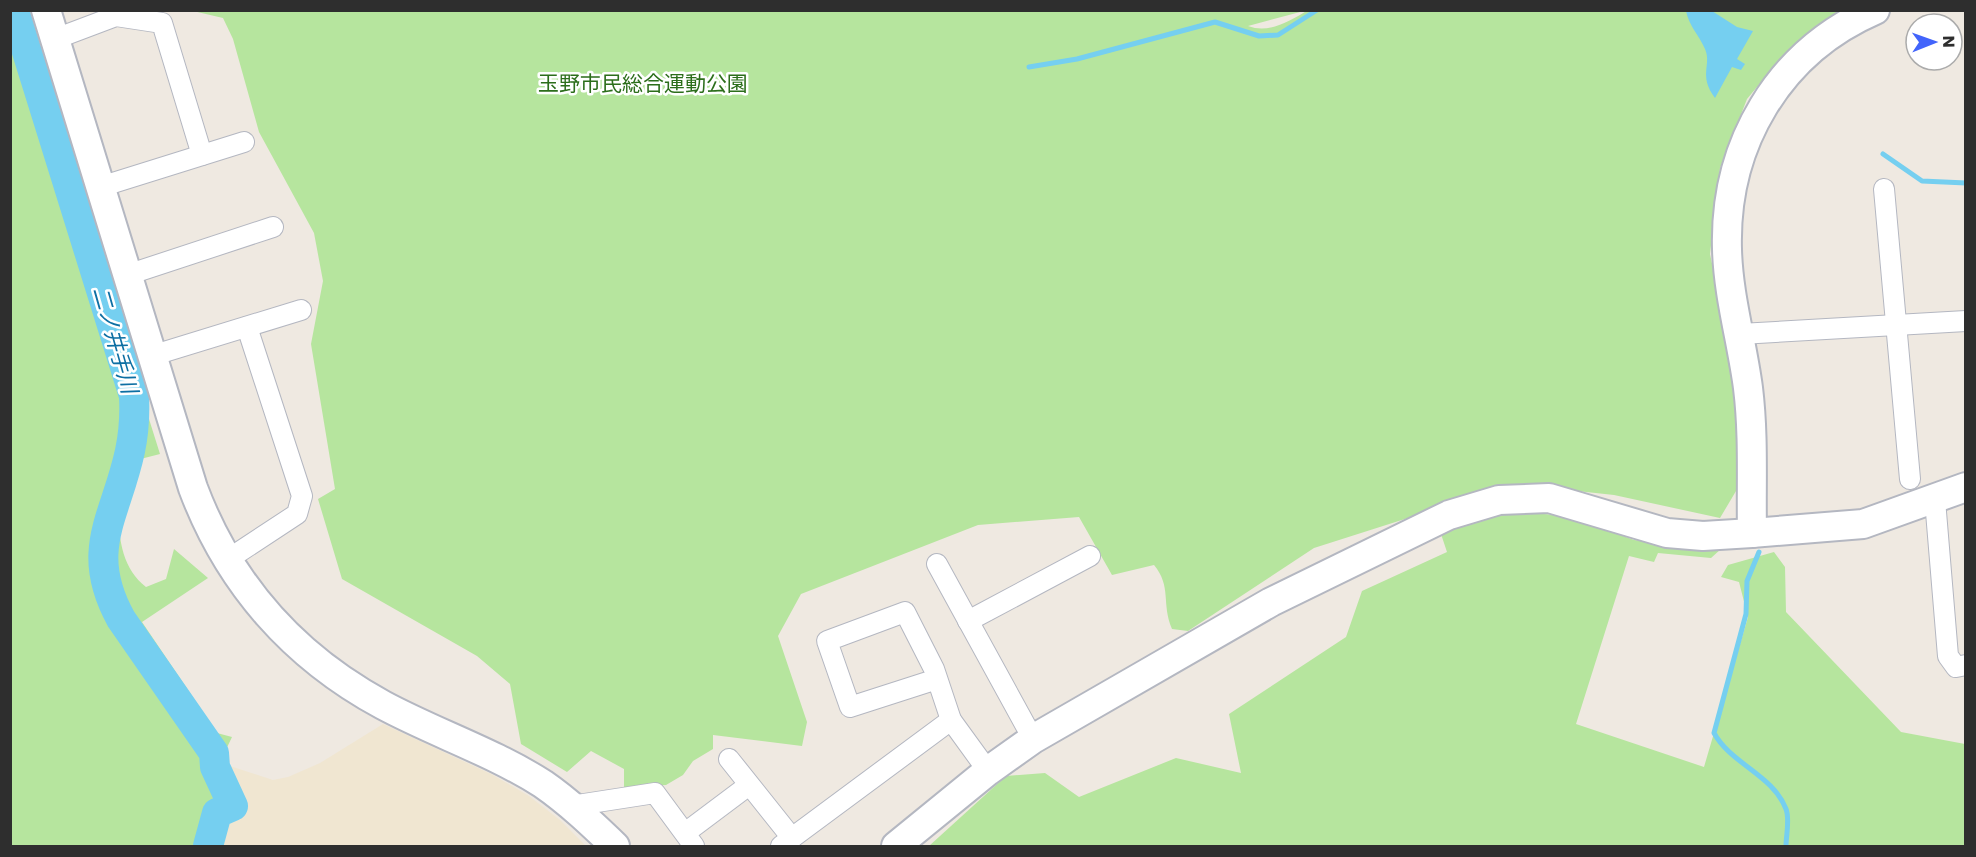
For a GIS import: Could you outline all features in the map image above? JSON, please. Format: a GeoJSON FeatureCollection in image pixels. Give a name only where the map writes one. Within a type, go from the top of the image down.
{"type":"FeatureCollection","features":[{"type":"Feature","properties":{"kind":"street"},"geometry":{"type":"LineString","coordinates":[[46,10],[203,514],[227,560],[255,602],[310,658],[384,706],[521,772],[570,806],[615,846]]}},
{"type":"Feature","properties":{"kind":"street"},"geometry":{"type":"LineString","coordinates":[[1752,533],[1748,390],[1727,250],[1730,197],[1747,138],[1774,87],[1791,69],[1833,33],[1875,10]]}},
{"type":"Feature","properties":{"kind":"street"},"geometry":{"type":"LineString","coordinates":[[55,39],[116,16],[162,23],[202,155]]}},
{"type":"Feature","properties":{"kind":"street"},"geometry":{"type":"LineString","coordinates":[[100,187],[243,142]]}},
{"type":"Feature","properties":{"kind":"street"},"geometry":{"type":"LineString","coordinates":[[1884,189],[1910,478]]}},
{"type":"Feature","properties":{"kind":"street"},"geometry":{"type":"LineString","coordinates":[[127,274],[273,226]]}},
{"type":"Feature","properties":{"kind":"street"},"geometry":{"type":"LineString","coordinates":[[152,356],[301,310]]}},
{"type":"Feature","properties":{"kind":"street"},"geometry":{"type":"LineString","coordinates":[[1740,334],[1965,321]]}},
{"type":"Feature","properties":{"kind":"street"},"geometry":{"type":"LineString","coordinates":[[227,560],[297,514],[302,496],[247,327]]}},
{"type":"Feature","properties":{"kind":"street"},"geometry":{"type":"LineString","coordinates":[[896,846],[988,771],[1033,739],[1271,602],[1449,515],[1498,500],[1549,498],[1667,533],[1703,536],[1863,524],[1935,500],[1965,487]]}},
{"type":"Feature","properties":{"kind":"street"},"geometry":{"type":"LineString","coordinates":[[1935,500],[1948,656],[1956,667],[1965,665]]}},
{"type":"Feature","properties":{"kind":"street"},"geometry":{"type":"LineString","coordinates":[[968,621],[1090,556]]}},
{"type":"Feature","properties":{"kind":"street"},"geometry":{"type":"LineString","coordinates":[[937,564],[1033,739]]}},
{"type":"Feature","properties":{"kind":"street"},"geometry":{"type":"LineString","coordinates":[[937,679],[850,707],[826,641],[905,612],[937,679],[951,720],[988,771]]}},
{"type":"Feature","properties":{"kind":"street"},"geometry":{"type":"LineString","coordinates":[[729,759],[787,842],[951,720]]}},
{"type":"Feature","properties":{"kind":"street"},"geometry":{"type":"LineString","coordinates":[[570,806],[656,793],[690,840],[749,785]]}},
{"type":"Feature","properties":{"kind":"shaded area"},"geometry":{"type":"Polygon","coordinates":[[[383,724],[491,774],[529,796],[560,820],[586,846],[221,846],[230,814],[239,813],[223,768],[230,766],[273,780],[288,777],[320,763],[383,724]]]}},
{"type":"Feature","properties":{"kind":"green space","name":"玉野市民総合運動公園"},"geometry":{"type":"Polygon","coordinates":[[[1308,10],[1846,11],[1786,52],[1747,99],[1720,168],[1710,254],[1735,375],[1739,486],[1720,518],[1614,495],[1531,486],[1430,511],[1314,548],[1188,631],[1172,629],[1167,611],[1165,588],[1154,565],[1112,575],[1079,517],[978,525],[801,594],[778,636],[807,722],[802,746],[713,735],[713,749],[693,761],[683,775],[666,785],[624,788],[624,769],[591,751],[567,772],[521,744],[510,684],[477,656],[342,579],[318,499],[335,489],[311,344],[323,281],[314,233],[259,132],[233,39],[223,18],[193,11],[1304,11],[1248,26],[1264,28],[1287,22],[1308,10]]]}},
{"type":"Feature","properties":{"kind":"green space"},"geometry":{"type":"Polygon","coordinates":[[[10,11],[21,11],[160,454],[121,464],[119,530],[127,562],[146,587],[166,579],[174,549],[208,578],[142,622],[217,733],[232,737],[221,760],[217,799],[202,846],[11,846],[10,11]]]}},
{"type":"Feature","properties":{"kind":"green space"},"geometry":{"type":"Polygon","coordinates":[[[1532,513],[1568,516],[1634,540],[1721,549],[1711,558],[1658,553],[1654,562],[1629,556],[1576,724],[1704,767],[1748,617],[1739,582],[1721,577],[1728,565],[1774,552],[1785,567],[1786,612],[1901,732],[1965,744],[1965,846],[929,846],[1006,776],[1045,773],[1079,797],[1176,758],[1241,773],[1229,714],[1346,637],[1362,591],[1447,552],[1440,531],[1499,514],[1532,513]]]}},
{"type":"Feature","properties":{"kind":"water"},"geometry":{"type":"Polygon","coordinates":[[[1686,11],[1712,11],[1737,27],[1753,31],[1737,59],[1745,64],[1741,70],[1732,67],[1715,98],[1707,83],[1705,49],[1686,11]]]}},
{"type":"Feature","properties":{"kind":"waterway","name":"二ノ井手川"},"geometry":{"type":"LineString","coordinates":[[14,10],[134,396],[131,444],[106,534],[103,553],[104,573],[110,595],[121,619],[214,753],[215,767],[233,806],[217,813],[208,846]]}},
{"type":"Feature","properties":{"kind":"waterway"},"geometry":{"type":"LineString","coordinates":[[1029,67],[1077,59],[1215,22],[1259,36],[1278,35],[1317,10]]}},
{"type":"Feature","properties":{"kind":"waterway"},"geometry":{"type":"LineString","coordinates":[[1883,154],[1922,181],[1966,183]]}},
{"type":"Feature","properties":{"kind":"waterway"},"geometry":{"type":"LineString","coordinates":[[1759,552],[1747,581],[1746,614],[1714,733],[1721,744],[1762,778],[1780,797],[1787,813],[1786,846]]}}]}
